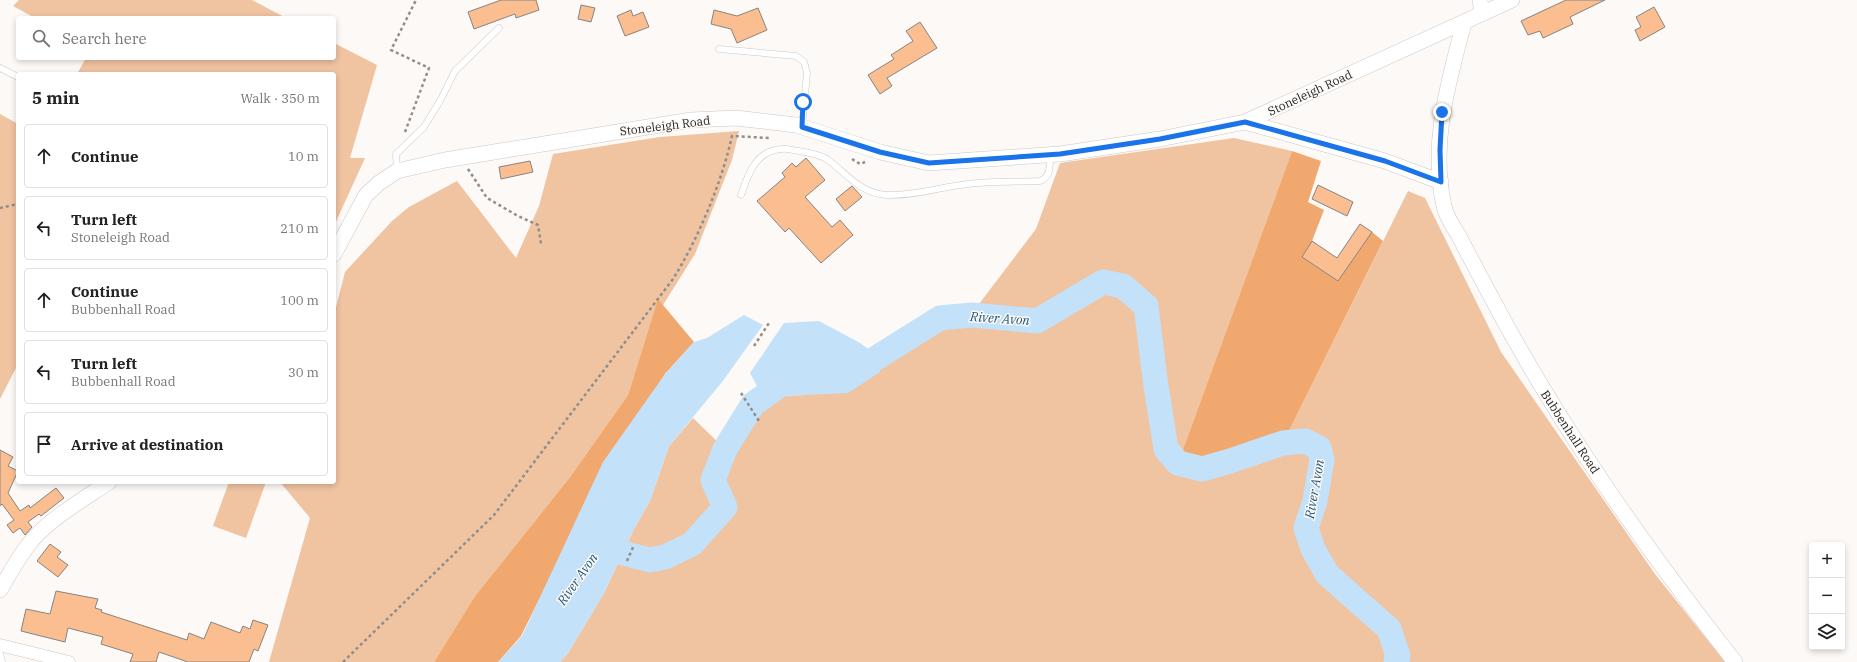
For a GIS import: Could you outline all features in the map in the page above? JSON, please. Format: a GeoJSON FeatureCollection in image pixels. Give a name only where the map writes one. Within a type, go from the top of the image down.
{"type":"FeatureCollection","features":[{"type":"Feature","properties":{"kind":"street","name":"Stoneleigh Road"},"geometry":{"type":"LineString","coordinates":[[336,250],[366,195],[379,183],[398,171],[460,157],[691,120],[736,118],[802,127],[880,152],[929,163],[1050,154],[1160,139],[1245,122],[1464,23],[1481,7],[1512,0]]}},
{"type":"Feature","properties":{"kind":"street","name":"Bubbenhall Road"},"geometry":{"type":"LineString","coordinates":[[1464,23],[1442,112],[1440,150],[1441,182],[1446,211],[1514,340],[1558,414],[1625,516],[1735,662]]}},
{"type":"Feature","properties":{"kind":"street"},"geometry":{"type":"LineString","coordinates":[[1245,122],[1385,161],[1441,182]]}},
{"type":"Feature","properties":{"kind":"street"},"geometry":{"type":"LineString","coordinates":[[0,590],[20,556],[34,538],[57,518],[106,484]]}},
{"type":"Feature","properties":{"kind":"street"},"geometry":{"type":"LineString","coordinates":[[0,645],[69,662]]}},
{"type":"Feature","properties":{"kind":"lane"},"geometry":{"type":"LineString","coordinates":[[398,171],[396,154],[404,144],[424,127],[440,101],[455,71],[500,28]]}},
{"type":"Feature","properties":{"kind":"lane"},"geometry":{"type":"LineString","coordinates":[[719,49],[796,56],[804,62],[807,73],[802,127]]}},
{"type":"Feature","properties":{"kind":"lane"},"geometry":{"type":"LineString","coordinates":[[0,68],[16,76]]}},
{"type":"Feature","properties":{"kind":"lane"},"geometry":{"type":"LineString","coordinates":[[741,195],[750,169],[759,158],[782,149],[812,153],[827,159],[858,185],[874,193],[886,195],[929,192],[966,184],[1005,181],[1040,181],[1045,179],[1049,172],[1050,154]]}},
{"type":"Feature","properties":{"kind":"lane"},"geometry":{"type":"LineString","coordinates":[[0,654],[2,662]]}},
{"type":"Feature","properties":{"kind":"path"},"geometry":{"type":"LineString","coordinates":[[404,144],[406,128],[429,68],[391,50],[416,0]]}},
{"type":"Feature","properties":{"kind":"path"},"geometry":{"type":"LineString","coordinates":[[343,662],[494,514],[673,279],[690,252],[728,159],[732,136],[775,138]]}},
{"type":"Feature","properties":{"kind":"path"},"geometry":{"type":"LineString","coordinates":[[848,156],[860,164],[880,152]]}},
{"type":"Feature","properties":{"kind":"path"},"geometry":{"type":"LineString","coordinates":[[460,157],[487,198],[518,216],[538,225],[541,244]]}},
{"type":"Feature","properties":{"kind":"path"},"geometry":{"type":"LineString","coordinates":[[0,208],[16,204]]}},
{"type":"Feature","properties":{"kind":"path"},"geometry":{"type":"LineString","coordinates":[[754,346],[769,323]]}},
{"type":"Feature","properties":{"kind":"path"},"geometry":{"type":"LineString","coordinates":[[741,393],[759,421]]}},
{"type":"Feature","properties":{"kind":"path"},"geometry":{"type":"LineString","coordinates":[[627,562],[634,545]]}},
{"type":"Feature","properties":{"kind":"shaded area"},"geometry":{"type":"Polygon","coordinates":[[[19,0],[252,0],[282,16],[31,16],[13,6],[19,0]]]}},
{"type":"Feature","properties":{"kind":"shaded area"},"geometry":{"type":"Polygon","coordinates":[[[336,44],[377,65],[350,158],[365,158],[336,222],[336,72],[78,72],[85,60],[336,60],[336,44]]]}},
{"type":"Feature","properties":{"kind":"shaded area"},"geometry":{"type":"Polygon","coordinates":[[[0,114],[16,123],[16,368],[0,399],[0,114]]]}},
{"type":"Feature","properties":{"kind":"shaded area"},"geometry":{"type":"Polygon","coordinates":[[[739,131],[732,160],[695,254],[663,305],[658,300],[628,395],[570,477],[475,596],[434,662],[269,662],[310,518],[282,484],[336,484],[336,307],[345,272],[392,221],[409,207],[457,181],[516,258],[539,206],[553,154],[660,137],[739,131]]]}},
{"type":"Feature","properties":{"kind":"shaded area"},"geometry":{"type":"Polygon","coordinates":[[[1234,138],[1292,151],[1178,463],[1202,469],[1283,443],[1408,191],[1425,198],[1501,352],[1655,574],[1725,662],[560,662],[568,653],[604,593],[634,529],[650,501],[669,446],[693,418],[725,449],[753,404],[763,397],[804,395],[880,372],[879,357],[940,318],[972,315],[1036,229],[1060,163],[1234,138]]]}},
{"type":"Feature","properties":{"kind":"shaded area"},"geometry":{"type":"Polygon","coordinates":[[[1292,151],[1321,161],[1308,202],[1324,210],[1312,241],[1302,257],[1338,281],[1372,232],[1383,241],[1283,443],[1202,469],[1178,463],[1292,151]]]}},
{"type":"Feature","properties":{"kind":"shaded area"},"geometry":{"type":"Polygon","coordinates":[[[658,299],[694,342],[665,374],[559,559],[521,636],[498,662],[434,662],[475,596],[570,477],[628,395],[658,299]]]}},
{"type":"Feature","properties":{"kind":"shaded area"},"geometry":{"type":"Polygon","coordinates":[[[228,484],[265,484],[246,538],[213,526],[228,484]]]}},
{"type":"Feature","properties":{"kind":"water"},"geometry":{"type":"Polygon","coordinates":[[[744,315],[763,325],[722,382],[669,446],[650,501],[634,529],[604,593],[568,653],[560,662],[498,662],[522,636],[603,462],[665,374],[694,342],[707,338],[744,315]]]}},
{"type":"Feature","properties":{"kind":"water"},"geometry":{"type":"Polygon","coordinates":[[[819,321],[860,343],[879,357],[880,372],[848,393],[763,397],[750,373],[784,323],[819,321]]]}},
{"type":"Feature","properties":{"kind":"building"},"geometry":{"type":"Polygon","coordinates":[[[501,0],[536,0],[539,10],[516,18],[515,14],[474,29],[468,12],[501,0]]]}},
{"type":"Feature","properties":{"kind":"building"},"geometry":{"type":"Polygon","coordinates":[[[1566,0],[1605,0],[1570,17],[1573,24],[1543,38],[1540,31],[1528,35],[1521,21],[1566,0]]]}},
{"type":"Feature","properties":{"kind":"building"},"geometry":{"type":"Polygon","coordinates":[[[581,5],[595,8],[591,22],[578,19],[581,5]]]}},
{"type":"Feature","properties":{"kind":"building"},"geometry":{"type":"Polygon","coordinates":[[[1654,7],[1665,27],[1640,41],[1635,30],[1641,27],[1636,17],[1654,7]]]}},
{"type":"Feature","properties":{"kind":"building"},"geometry":{"type":"Polygon","coordinates":[[[758,8],[767,30],[737,43],[731,29],[711,24],[714,10],[737,16],[758,8]]]}},
{"type":"Feature","properties":{"kind":"building"},"geometry":{"type":"Polygon","coordinates":[[[631,10],[633,16],[643,12],[649,27],[625,36],[617,16],[631,10]]]}},
{"type":"Feature","properties":{"kind":"building"},"geometry":{"type":"Polygon","coordinates":[[[920,22],[937,48],[887,78],[892,86],[880,94],[868,75],[894,59],[891,55],[913,41],[906,31],[920,22]]]}},
{"type":"Feature","properties":{"kind":"building"},"geometry":{"type":"Polygon","coordinates":[[[806,158],[825,180],[805,197],[832,227],[840,220],[853,235],[821,263],[789,228],[785,232],[757,201],[785,177],[782,173],[792,163],[796,167],[806,158]]]}},
{"type":"Feature","properties":{"kind":"building"},"geometry":{"type":"Polygon","coordinates":[[[530,161],[533,172],[501,179],[499,167],[530,161]]]}},
{"type":"Feature","properties":{"kind":"building"},"geometry":{"type":"Polygon","coordinates":[[[1318,185],[1353,202],[1347,216],[1312,199],[1318,185]]]}},
{"type":"Feature","properties":{"kind":"building"},"geometry":{"type":"Polygon","coordinates":[[[852,186],[862,197],[845,211],[836,199],[852,186]]]}},
{"type":"Feature","properties":{"kind":"building"},"geometry":{"type":"Polygon","coordinates":[[[1360,224],[1372,232],[1338,281],[1302,257],[1312,241],[1337,258],[1360,224]]]}},
{"type":"Feature","properties":{"kind":"building"},"geometry":{"type":"Polygon","coordinates":[[[0,450],[13,457],[8,466],[16,470],[16,475],[8,493],[20,511],[29,505],[30,508],[56,488],[64,498],[41,516],[39,514],[28,522],[32,527],[25,535],[20,528],[13,533],[7,525],[14,520],[2,504],[0,506],[0,450]]]}},
{"type":"Feature","properties":{"kind":"building"},"geometry":{"type":"Polygon","coordinates":[[[50,544],[61,552],[57,557],[68,565],[58,577],[37,561],[50,544]]]}},
{"type":"Feature","properties":{"kind":"building"},"geometry":{"type":"Polygon","coordinates":[[[56,591],[98,599],[95,608],[102,610],[101,612],[187,640],[189,633],[204,639],[211,622],[240,633],[243,626],[250,629],[253,620],[268,625],[258,651],[254,649],[249,662],[188,662],[159,652],[156,662],[130,662],[133,654],[101,644],[103,637],[68,628],[65,642],[21,631],[26,609],[50,614],[56,591]]]}},
{"type":"Feature","properties":{"kind":"waterway","name":"River Avon"},"geometry":{"type":"LineString","coordinates":[[850,370],[857,370],[940,318],[972,315],[1037,321],[1103,282],[1123,286],[1146,306],[1166,449],[1178,463],[1202,469],[1283,443],[1305,441],[1319,448],[1322,459],[1315,501],[1306,528],[1313,549],[1327,574],[1389,629],[1398,656],[1396,662]]}},
{"type":"Feature","properties":{"kind":"waterway","name":"River Avon"},"geometry":{"type":"LineString","coordinates":[[594,555],[599,547],[650,560],[665,557],[692,544],[725,507],[713,480],[725,449],[753,404],[790,378]]}},
{"type":"Feature","properties":{"kind":"route"},"geometry":{"type":"LineString","coordinates":[[803,102],[802,127],[880,152],[929,163],[1060,154],[1160,139],[1245,122],[1385,161],[1441,182],[1440,150],[1442,112]]}}]}
